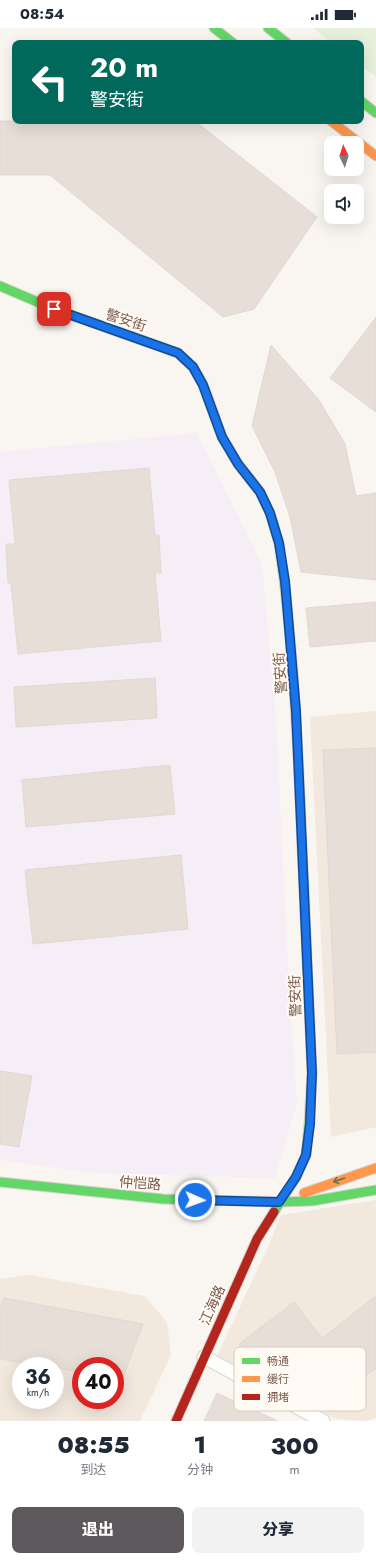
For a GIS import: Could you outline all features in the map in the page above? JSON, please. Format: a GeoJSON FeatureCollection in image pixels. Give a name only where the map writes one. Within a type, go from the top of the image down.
{"type":"FeatureCollection","features":[{"type":"Feature","properties":{"kind":"street"},"geometry":{"type":"LineString","coordinates":[[214,28],[229,40]]}},
{"type":"Feature","properties":{"kind":"street"},"geometry":{"type":"LineString","coordinates":[[268,28],[283,40]]}},
{"type":"Feature","properties":{"kind":"street"},"geometry":{"type":"LineString","coordinates":[[364,103],[376,113]]}},
{"type":"Feature","properties":{"kind":"street"},"geometry":{"type":"LineString","coordinates":[[335,124],[376,156]]}},
{"type":"Feature","properties":{"kind":"street","name":"警安街"},"geometry":{"type":"LineString","coordinates":[[0,286],[54,309],[178,353],[193,367],[203,385],[222,437],[238,464],[260,492],[270,513],[279,543],[285,581],[296,711],[312,1073],[310,1124],[306,1155],[296,1177],[279,1202]]}},
{"type":"Feature","properties":{"kind":"street","name":"仲恺路"},"geometry":{"type":"LineString","coordinates":[[279,1202],[376,1168]]}},
{"type":"Feature","properties":{"kind":"street","name":"仲恺路"},"geometry":{"type":"LineString","coordinates":[[0,1182],[102,1194],[163,1199],[279,1202],[312,1201],[376,1190]]}},
{"type":"Feature","properties":{"kind":"street","name":"江海路"},"geometry":{"type":"LineString","coordinates":[[176,1421],[257,1239],[279,1202]]}},
{"type":"Feature","properties":{"kind":"lane"},"geometry":{"type":"LineString","coordinates":[[204,1357],[234,1373]]}},
{"type":"Feature","properties":{"kind":"lane"},"geometry":{"type":"LineString","coordinates":[[304,1411],[323,1421]]}},
{"type":"Feature","properties":{"kind":"shaded area"},"geometry":{"type":"Polygon","coordinates":[[[197,433],[262,565],[276,716],[288,968],[297,1103],[275,1178],[94,1173],[0,1160],[0,452],[197,433]]]}},
{"type":"Feature","properties":{"kind":"shaded area"},"geometry":{"type":"Polygon","coordinates":[[[376,711],[376,1127],[331,1137],[310,717],[376,711]]]}},
{"type":"Feature","properties":{"kind":"shaded area"},"geometry":{"type":"Polygon","coordinates":[[[376,1200],[376,1418],[366,1421],[337,1419],[319,1411],[366,1411],[366,1347],[234,1347],[234,1366],[217,1356],[269,1245],[281,1215],[376,1200]]]}},
{"type":"Feature","properties":{"kind":"shaded area"},"geometry":{"type":"Polygon","coordinates":[[[30,1275],[144,1296],[167,1322],[171,1355],[140,1421],[0,1421],[0,1279],[30,1275]]]}},
{"type":"Feature","properties":{"kind":"green space"},"geometry":{"type":"Polygon","coordinates":[[[313,28],[376,28],[376,77],[364,68],[364,40],[328,40],[313,28]]]}},
{"type":"Feature","properties":{"kind":"building"},"geometry":{"type":"Polygon","coordinates":[[[0,121],[12,121],[12,124],[199,124],[317,217],[254,309],[223,317],[50,175],[0,175],[0,121]]]}},
{"type":"Feature","properties":{"kind":"building"},"geometry":{"type":"Polygon","coordinates":[[[376,317],[376,412],[330,378],[376,317]]]}},
{"type":"Feature","properties":{"kind":"building"},"geometry":{"type":"Polygon","coordinates":[[[271,345],[319,400],[345,444],[356,496],[376,493],[376,580],[301,572],[290,517],[275,472],[252,426],[271,345]]]}},
{"type":"Feature","properties":{"kind":"building"},"geometry":{"type":"Polygon","coordinates":[[[149,468],[155,535],[159,535],[161,573],[155,573],[161,641],[18,654],[11,583],[8,583],[6,544],[15,544],[9,480],[149,468]]]}},
{"type":"Feature","properties":{"kind":"building"},"geometry":{"type":"Polygon","coordinates":[[[376,602],[376,641],[310,647],[306,608],[376,602]]]}},
{"type":"Feature","properties":{"kind":"building"},"geometry":{"type":"Polygon","coordinates":[[[155,678],[157,718],[16,727],[14,687],[155,678]]]}},
{"type":"Feature","properties":{"kind":"building"},"geometry":{"type":"Polygon","coordinates":[[[376,748],[376,1052],[337,1054],[323,750],[376,748]]]}},
{"type":"Feature","properties":{"kind":"building"},"geometry":{"type":"Polygon","coordinates":[[[170,765],[175,814],[26,827],[22,780],[170,765]]]}},
{"type":"Feature","properties":{"kind":"building"},"geometry":{"type":"Polygon","coordinates":[[[181,855],[188,929],[33,944],[25,870],[181,855]]]}},
{"type":"Feature","properties":{"kind":"building"},"geometry":{"type":"Polygon","coordinates":[[[0,1071],[32,1076],[19,1147],[0,1144],[0,1071]]]}},
{"type":"Feature","properties":{"kind":"building"},"geometry":{"type":"Polygon","coordinates":[[[376,1296],[376,1369],[366,1375],[366,1347],[243,1347],[239,1344],[294,1302],[322,1338],[376,1296]]]}},
{"type":"Feature","properties":{"kind":"building"},"geometry":{"type":"Polygon","coordinates":[[[4,1298],[143,1324],[124,1374],[124,1357],[72,1357],[72,1371],[64,1369],[64,1357],[12,1357],[12,1361],[0,1359],[0,1308],[4,1298]]]}},
{"type":"Feature","properties":{"kind":"building"},"geometry":{"type":"Polygon","coordinates":[[[217,1393],[234,1401],[234,1411],[256,1411],[278,1421],[204,1421],[217,1393]]]}},
{"type":"Feature","properties":{"kind":"traffic: fast"},"geometry":{"type":"LineString","coordinates":[[214,28],[229,40]]}},
{"type":"Feature","properties":{"kind":"traffic: fast"},"geometry":{"type":"LineString","coordinates":[[268,28],[283,40]]}},
{"type":"Feature","properties":{"kind":"traffic: fast"},"geometry":{"type":"LineString","coordinates":[[364,103],[376,113]]}},
{"type":"Feature","properties":{"kind":"traffic: fast"},"geometry":{"type":"LineString","coordinates":[[0,286],[54,309],[178,353],[193,367],[203,385],[222,437],[238,464],[260,492],[270,513],[279,543],[285,587]]}},
{"type":"Feature","properties":{"kind":"traffic: fast"},"geometry":{"type":"LineString","coordinates":[[274,1212],[296,1177],[306,1155],[309,1124],[312,1073],[300,799]]}},
{"type":"Feature","properties":{"kind":"traffic: fast"},"geometry":{"type":"LineString","coordinates":[[0,1182],[163,1199],[279,1202],[312,1201],[376,1190]]}},
{"type":"Feature","properties":{"kind":"traffic: slow"},"geometry":{"type":"LineString","coordinates":[[335,124],[376,156]]}},
{"type":"Feature","properties":{"kind":"traffic: slow"},"geometry":{"type":"LineString","coordinates":[[285,587],[298,746],[300,799]]}},
{"type":"Feature","properties":{"kind":"traffic: slow"},"geometry":{"type":"LineString","coordinates":[[304,1193],[376,1168]]}},
{"type":"Feature","properties":{"kind":"traffic: jam"},"geometry":{"type":"LineString","coordinates":[[176,1421],[257,1239],[274,1212]]}},
{"type":"Feature","properties":{"kind":"route"},"geometry":{"type":"LineString","coordinates":[[54,309],[178,353],[193,367],[203,385],[222,437],[238,464],[260,492],[270,513],[279,543],[290,630],[296,711],[312,1073],[310,1124],[306,1155],[296,1177],[279,1202],[195,1200]]}}]}
